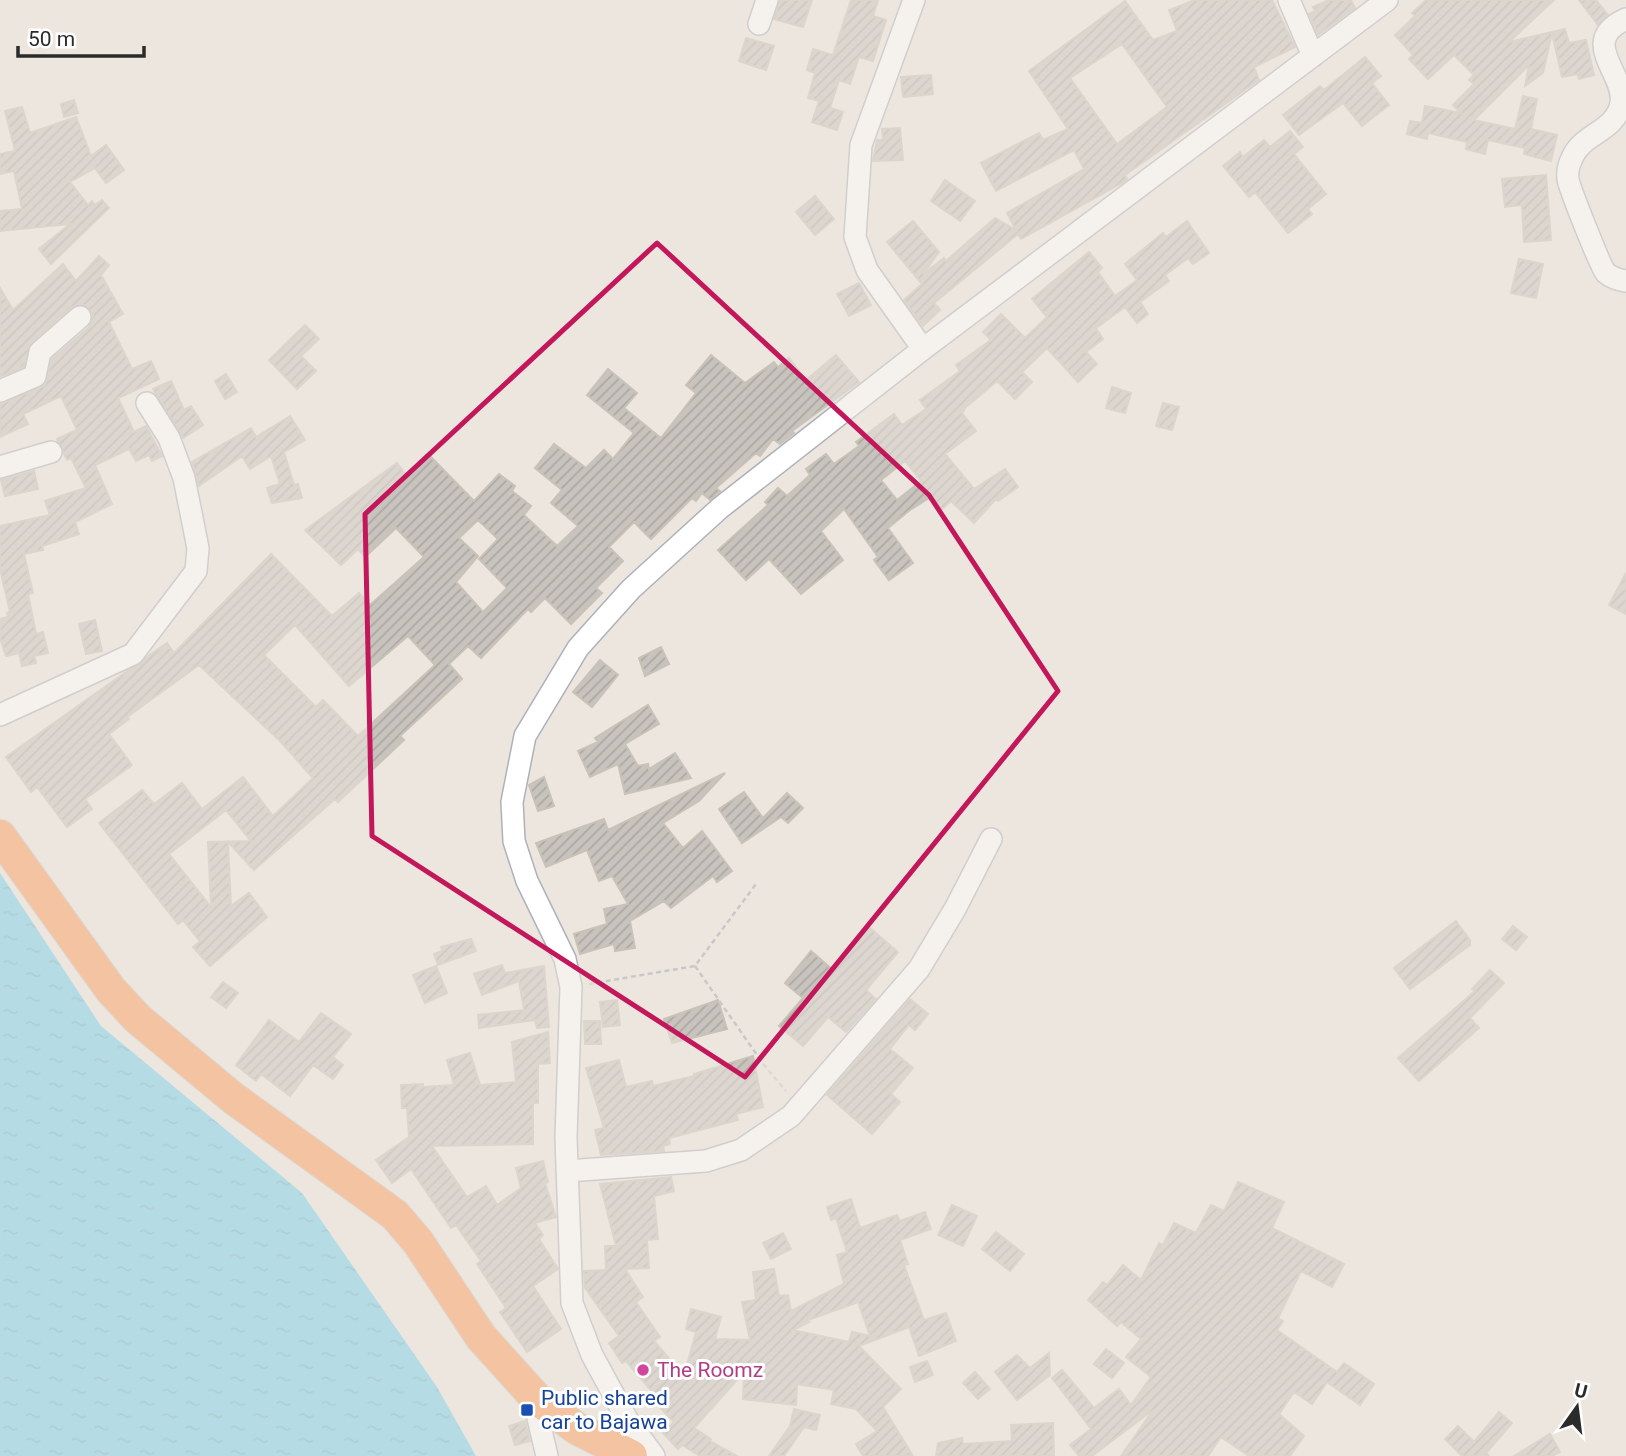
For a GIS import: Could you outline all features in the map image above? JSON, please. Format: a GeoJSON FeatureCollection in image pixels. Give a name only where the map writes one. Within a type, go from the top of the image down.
{"type":"FeatureCollection","features":[{"type":"Feature","properties":{"kind":"highway"},"geometry":{"type":"LineString","coordinates":[[0,836],[111,990],[138,1019],[233,1098],[395,1215],[418,1242],[481,1337],[536,1398],[576,1428],[631,1456]]}},
{"type":"Feature","properties":{"kind":"street"},"geometry":{"type":"LineString","coordinates":[[759,24],[767,0]]}},
{"type":"Feature","properties":{"kind":"street"},"geometry":{"type":"LineString","coordinates":[[914,0],[861,145],[855,237],[867,270],[923,349]]}},
{"type":"Feature","properties":{"kind":"street"},"geometry":{"type":"LineString","coordinates":[[1289,0],[1313,56]]}},
{"type":"Feature","properties":{"kind":"street"},"geometry":{"type":"LineString","coordinates":[[654,1456],[628,1421],[592,1355],[572,1303],[567,1171],[571,987],[565,960],[527,881],[514,841],[512,802],[525,736],[578,648],[631,589],[720,508],[923,349],[1387,0]]}},
{"type":"Feature","properties":{"kind":"street"},"geometry":{"type":"LineString","coordinates":[[1626,19],[1613,26],[1606,36],[1604,48],[1621,102],[1606,128],[1582,143],[1574,153],[1567,177],[1586,223],[1596,258],[1607,274],[1626,281]]}},
{"type":"Feature","properties":{"kind":"street"},"geometry":{"type":"LineString","coordinates":[[0,391],[35,376],[40,352],[80,317]]}},
{"type":"Feature","properties":{"kind":"street"},"geometry":{"type":"LineString","coordinates":[[0,715],[133,654],[195,571],[198,548],[181,469],[169,438],[147,403]]}},
{"type":"Feature","properties":{"kind":"street"},"geometry":{"type":"LineString","coordinates":[[0,467],[51,452]]}},
{"type":"Feature","properties":{"kind":"street"},"geometry":{"type":"LineString","coordinates":[[567,1171],[706,1161],[741,1150],[801,1108],[919,969],[955,909],[991,839]]}},
{"type":"Feature","properties":{"kind":"street"},"geometry":{"type":"LineString","coordinates":[[536,1398],[547,1456]]}},
{"type":"Feature","properties":{"kind":"path"},"geometry":{"type":"LineString","coordinates":[[571,987],[695,967],[756,884]]}},
{"type":"Feature","properties":{"kind":"path"},"geometry":{"type":"LineString","coordinates":[[695,967],[764,1065],[801,1108]]}},
{"type":"Feature","properties":{"kind":"highlighted area"},"geometry":{"type":"Polygon","coordinates":[[[657,243],[929,495],[1058,691],[745,1077],[372,836],[365,514],[657,243]]]}},
{"type":"Feature","properties":{"kind":"water"},"geometry":{"type":"Polygon","coordinates":[[[0,873],[101,1026],[302,1193],[437,1387],[476,1456],[0,1456],[0,873]]]}},
{"type":"Feature","properties":{"kind":"building"},"geometry":{"type":"Polygon","coordinates":[[[780,0],[812,0],[803,27],[774,19],[780,0]]]}},
{"type":"Feature","properties":{"kind":"building"},"geometry":{"type":"Polygon","coordinates":[[[851,0],[878,0],[873,16],[886,20],[873,61],[859,57],[850,84],[839,80],[830,108],[843,112],[837,130],[812,122],[819,101],[808,98],[815,73],[807,70],[813,49],[833,55],[851,0]]]}},
{"type":"Feature","properties":{"kind":"building"},"geometry":{"type":"Polygon","coordinates":[[[1195,0],[1272,0],[1295,47],[1254,67],[1259,80],[1125,175],[1127,179],[1122,183],[1021,239],[1018,234],[934,303],[940,310],[923,326],[904,300],[922,284],[887,242],[913,221],[939,252],[923,274],[944,258],[946,261],[995,218],[1016,230],[1007,213],[1084,169],[1074,150],[996,191],[981,163],[1039,133],[1043,140],[1068,129],[1029,71],[1125,1],[1153,40],[1177,31],[1169,10],[1195,0]],[[1122,44],[1070,78],[1117,144],[1167,107],[1122,44]]]}},
{"type":"Feature","properties":{"kind":"building"},"geometry":{"type":"Polygon","coordinates":[[[1329,0],[1351,0],[1355,8],[1318,35],[1309,14],[1315,11],[1313,7],[1329,0]]]}},
{"type":"Feature","properties":{"kind":"building"},"geometry":{"type":"Polygon","coordinates":[[[1426,0],[1554,0],[1509,42],[1565,29],[1569,43],[1586,40],[1594,75],[1579,79],[1578,74],[1562,77],[1552,33],[1543,73],[1525,86],[1529,65],[1474,120],[1515,129],[1523,96],[1537,99],[1531,129],[1557,135],[1551,161],[1524,154],[1525,148],[1488,140],[1485,154],[1466,149],[1467,142],[1428,133],[1427,139],[1407,134],[1410,121],[1422,123],[1425,106],[1461,113],[1453,105],[1474,84],[1469,80],[1474,75],[1454,55],[1428,79],[1409,59],[1413,55],[1395,35],[1415,16],[1412,13],[1426,0]]]}},
{"type":"Feature","properties":{"kind":"building"},"geometry":{"type":"Polygon","coordinates":[[[1579,0],[1596,0],[1608,15],[1598,25],[1579,0]]]}},
{"type":"Feature","properties":{"kind":"building"},"geometry":{"type":"Polygon","coordinates":[[[746,38],[774,46],[766,70],[739,61],[746,38]]]}},
{"type":"Feature","properties":{"kind":"building"},"geometry":{"type":"Polygon","coordinates":[[[1365,57],[1381,76],[1372,83],[1389,105],[1362,126],[1343,103],[1299,135],[1283,115],[1320,86],[1324,90],[1365,57]]]}},
{"type":"Feature","properties":{"kind":"building"},"geometry":{"type":"Polygon","coordinates":[[[931,75],[933,94],[903,97],[901,77],[931,75]]]}},
{"type":"Feature","properties":{"kind":"building"},"geometry":{"type":"Polygon","coordinates":[[[74,100],[78,113],[64,117],[61,104],[74,100]]]}},
{"type":"Feature","properties":{"kind":"building"},"geometry":{"type":"Polygon","coordinates":[[[22,107],[30,133],[76,117],[91,156],[106,145],[124,170],[106,183],[95,168],[70,182],[88,205],[92,201],[95,205],[102,200],[109,208],[51,264],[39,249],[70,224],[0,231],[0,211],[22,209],[14,171],[0,174],[0,154],[15,151],[5,111],[22,107]]]}},
{"type":"Feature","properties":{"kind":"building"},"geometry":{"type":"Polygon","coordinates":[[[900,128],[903,160],[873,161],[877,140],[883,140],[882,129],[900,128]]]}},
{"type":"Feature","properties":{"kind":"building"},"geometry":{"type":"Polygon","coordinates":[[[1290,131],[1303,147],[1294,154],[1326,194],[1308,209],[1312,214],[1288,233],[1255,192],[1249,197],[1223,166],[1240,152],[1243,157],[1264,140],[1270,147],[1290,131]]]}},
{"type":"Feature","properties":{"kind":"building"},"geometry":{"type":"Polygon","coordinates":[[[1546,175],[1551,240],[1524,242],[1522,205],[1505,207],[1502,179],[1546,175]]]}},
{"type":"Feature","properties":{"kind":"building"},"geometry":{"type":"Polygon","coordinates":[[[945,180],[975,201],[960,221],[931,201],[945,180]]]}},
{"type":"Feature","properties":{"kind":"building"},"geometry":{"type":"Polygon","coordinates":[[[815,196],[834,219],[815,235],[796,212],[815,196]]]}},
{"type":"Feature","properties":{"kind":"building"},"geometry":{"type":"Polygon","coordinates":[[[1187,221],[1209,253],[1193,264],[1188,258],[1165,275],[1169,281],[1140,302],[1148,314],[1137,323],[1125,307],[1096,328],[1103,339],[1086,352],[1097,364],[1078,382],[1047,348],[1022,372],[1032,382],[1015,399],[997,381],[966,407],[962,413],[976,431],[945,454],[974,489],[1005,469],[1018,487],[998,501],[996,499],[974,523],[951,501],[940,511],[929,498],[910,510],[888,528],[913,563],[889,580],[874,560],[878,557],[844,509],[821,531],[843,560],[801,594],[769,559],[746,580],[718,550],[768,505],[765,502],[778,488],[787,496],[810,475],[806,469],[826,454],[834,464],[859,446],[856,442],[894,414],[902,425],[926,409],[920,400],[960,371],[956,365],[991,340],[983,332],[1001,314],[1025,338],[1047,317],[1032,299],[1089,252],[1102,268],[1098,272],[1115,296],[1137,280],[1125,264],[1163,233],[1166,237],[1187,221]],[[905,461],[881,480],[897,500],[921,481],[905,461]]]}},
{"type":"Feature","properties":{"kind":"building"},"geometry":{"type":"Polygon","coordinates":[[[99,256],[109,265],[101,275],[123,314],[109,322],[132,369],[151,361],[159,379],[118,398],[134,432],[146,426],[162,456],[152,461],[149,455],[136,461],[129,449],[95,465],[112,504],[75,522],[79,534],[42,546],[43,550],[24,554],[33,593],[28,594],[36,634],[43,632],[48,653],[34,656],[36,663],[22,666],[19,653],[6,656],[0,638],[0,619],[8,617],[7,613],[10,612],[0,569],[0,526],[50,515],[45,501],[86,488],[71,458],[67,460],[57,439],[77,430],[61,396],[23,414],[28,424],[0,437],[0,404],[45,385],[52,359],[89,327],[93,315],[85,305],[72,307],[31,343],[24,367],[0,377],[0,288],[13,310],[63,264],[76,281],[99,256]]]}},
{"type":"Feature","properties":{"kind":"building"},"geometry":{"type":"Polygon","coordinates":[[[1519,259],[1543,264],[1536,298],[1511,293],[1519,259]]]}},
{"type":"Feature","properties":{"kind":"building"},"geometry":{"type":"Polygon","coordinates":[[[859,283],[871,305],[849,316],[837,294],[859,283]]]}},
{"type":"Feature","properties":{"kind":"building"},"geometry":{"type":"Polygon","coordinates":[[[305,325],[319,339],[301,356],[316,371],[297,389],[269,360],[305,325]]]}},
{"type":"Feature","properties":{"kind":"building"},"geometry":{"type":"Polygon","coordinates":[[[711,355],[745,383],[774,362],[778,367],[789,358],[806,380],[836,355],[859,382],[792,431],[794,433],[780,444],[773,439],[760,456],[756,453],[716,488],[720,491],[710,500],[702,493],[696,501],[692,498],[651,539],[634,522],[609,547],[623,561],[596,588],[602,593],[571,624],[545,598],[531,612],[528,609],[481,658],[468,646],[449,664],[462,679],[400,736],[404,740],[338,802],[335,799],[254,870],[228,842],[231,906],[249,893],[267,917],[210,966],[193,947],[200,941],[183,920],[178,924],[99,823],[142,790],[154,804],[182,783],[202,809],[243,777],[273,816],[313,778],[280,741],[199,665],[127,717],[129,719],[109,734],[132,765],[85,799],[92,809],[67,827],[37,787],[31,792],[6,757],[167,643],[174,653],[271,554],[332,616],[359,593],[370,605],[424,557],[396,528],[365,557],[358,549],[341,565],[305,530],[397,463],[406,475],[428,454],[474,501],[499,474],[515,486],[512,491],[531,506],[524,515],[557,546],[578,526],[551,503],[562,490],[535,468],[554,444],[586,468],[604,450],[613,459],[634,433],[587,395],[608,369],[637,393],[624,408],[661,438],[696,393],[686,385],[711,355]],[[478,520],[459,538],[478,556],[456,582],[483,612],[507,588],[479,559],[498,539],[478,520]],[[295,625],[264,655],[316,707],[323,700],[358,736],[435,665],[408,636],[349,686],[295,625]],[[226,810],[169,854],[211,907],[208,842],[251,841],[226,810]]]}},
{"type":"Feature","properties":{"kind":"building"},"geometry":{"type":"Polygon","coordinates":[[[226,374],[237,392],[225,399],[215,381],[226,374]]]}},
{"type":"Feature","properties":{"kind":"building"},"geometry":{"type":"Polygon","coordinates":[[[171,381],[184,410],[191,406],[203,425],[183,438],[153,389],[171,381]]]}},
{"type":"Feature","properties":{"kind":"building"},"geometry":{"type":"Polygon","coordinates":[[[1112,387],[1131,393],[1125,413],[1106,408],[1112,387]]]}},
{"type":"Feature","properties":{"kind":"building"},"geometry":{"type":"Polygon","coordinates":[[[1163,403],[1179,407],[1172,430],[1156,426],[1163,403]]]}},
{"type":"Feature","properties":{"kind":"building"},"geometry":{"type":"Polygon","coordinates":[[[290,416],[305,440],[284,452],[294,485],[298,484],[302,498],[272,503],[267,488],[280,484],[271,456],[250,469],[242,456],[199,486],[192,462],[251,428],[256,437],[290,416]]]}},
{"type":"Feature","properties":{"kind":"building"},"geometry":{"type":"Polygon","coordinates":[[[34,471],[38,489],[5,496],[1,480],[34,471]]]}},
{"type":"Feature","properties":{"kind":"building"},"geometry":{"type":"Polygon","coordinates":[[[1626,573],[1626,614],[1609,605],[1626,573]]]}},
{"type":"Feature","properties":{"kind":"building"},"geometry":{"type":"Polygon","coordinates":[[[95,620],[102,651],[86,654],[79,624],[95,620]]]}},
{"type":"Feature","properties":{"kind":"building"},"geometry":{"type":"Polygon","coordinates":[[[661,647],[669,664],[645,676],[639,658],[661,647]]]}},
{"type":"Feature","properties":{"kind":"building"},"geometry":{"type":"Polygon","coordinates":[[[600,660],[618,675],[592,707],[573,692],[600,660]]]}},
{"type":"Feature","properties":{"kind":"building"},"geometry":{"type":"Polygon","coordinates":[[[648,705],[659,724],[625,744],[638,766],[648,764],[649,769],[675,753],[691,778],[625,794],[618,764],[590,777],[578,751],[598,742],[595,738],[648,705]]]}},
{"type":"Feature","properties":{"kind":"building"},"geometry":{"type":"Polygon","coordinates":[[[725,773],[699,801],[663,823],[683,848],[702,831],[732,871],[717,882],[713,876],[671,908],[664,901],[630,921],[635,948],[615,951],[614,944],[580,954],[574,934],[607,924],[604,909],[628,904],[612,876],[599,881],[587,850],[546,867],[536,843],[604,819],[608,830],[725,773]]]}},
{"type":"Feature","properties":{"kind":"building"},"geometry":{"type":"Polygon","coordinates":[[[544,777],[554,806],[538,811],[529,785],[544,777]]]}},
{"type":"Feature","properties":{"kind":"building"},"geometry":{"type":"Polygon","coordinates":[[[744,792],[763,818],[787,793],[803,808],[788,823],[781,817],[742,843],[719,809],[744,792]]]}},
{"type":"Feature","properties":{"kind":"building"},"geometry":{"type":"Polygon","coordinates":[[[1456,921],[1470,940],[1470,945],[1410,989],[1394,968],[1456,921]]]}},
{"type":"Feature","properties":{"kind":"building"},"geometry":{"type":"Polygon","coordinates":[[[1513,926],[1527,937],[1516,950],[1502,939],[1513,926]]]}},
{"type":"Feature","properties":{"kind":"building"},"geometry":{"type":"Polygon","coordinates":[[[869,927],[898,952],[866,990],[876,999],[846,1032],[828,1017],[803,1046],[779,1026],[803,998],[785,983],[811,951],[833,970],[869,927]]]}},
{"type":"Feature","properties":{"kind":"building"},"geometry":{"type":"Polygon","coordinates":[[[471,939],[476,951],[438,965],[434,954],[442,951],[441,947],[471,939]]]}},
{"type":"Feature","properties":{"kind":"building"},"geometry":{"type":"Polygon","coordinates":[[[502,965],[505,973],[544,966],[549,1027],[537,1028],[535,1020],[479,1028],[478,1015],[524,1010],[519,981],[482,995],[474,974],[502,965]]]}},
{"type":"Feature","properties":{"kind":"building"},"geometry":{"type":"Polygon","coordinates":[[[436,966],[447,993],[425,1003],[413,975],[436,966]]]}},
{"type":"Feature","properties":{"kind":"building"},"geometry":{"type":"Polygon","coordinates":[[[1490,970],[1504,983],[1470,1018],[1479,1028],[1419,1081],[1398,1058],[1475,991],[1472,989],[1490,970]]]}},
{"type":"Feature","properties":{"kind":"building"},"geometry":{"type":"Polygon","coordinates":[[[223,982],[238,993],[226,1008],[211,997],[223,982]]]}},
{"type":"Feature","properties":{"kind":"building"},"geometry":{"type":"Polygon","coordinates":[[[910,999],[928,1014],[915,1030],[909,1025],[890,1049],[913,1068],[891,1094],[900,1102],[872,1134],[827,1095],[910,999]]]}},
{"type":"Feature","properties":{"kind":"building"},"geometry":{"type":"Polygon","coordinates":[[[617,1000],[620,1025],[603,1027],[600,1002],[617,1000]]]}},
{"type":"Feature","properties":{"kind":"building"},"geometry":{"type":"Polygon","coordinates":[[[718,1000],[727,1029],[672,1043],[664,1019],[718,1000]]]}},
{"type":"Feature","properties":{"kind":"building"},"geometry":{"type":"Polygon","coordinates":[[[321,1013],[351,1034],[333,1057],[343,1065],[333,1079],[313,1065],[290,1096],[261,1074],[256,1081],[236,1065],[269,1020],[299,1042],[321,1013]]]}},
{"type":"Feature","properties":{"kind":"building"},"geometry":{"type":"Polygon","coordinates":[[[584,1021],[600,1021],[601,1044],[585,1044],[584,1021]]]}},
{"type":"Feature","properties":{"kind":"building"},"geometry":{"type":"Polygon","coordinates":[[[548,1032],[550,1063],[538,1064],[538,1103],[533,1103],[533,1144],[432,1146],[467,1197],[486,1186],[497,1205],[521,1188],[516,1168],[543,1161],[548,1182],[545,1183],[556,1217],[535,1223],[543,1235],[539,1239],[558,1269],[533,1286],[561,1329],[527,1352],[500,1312],[506,1308],[477,1264],[481,1261],[456,1225],[451,1228],[411,1169],[392,1183],[376,1160],[409,1137],[407,1108],[402,1108],[401,1085],[454,1085],[447,1060],[470,1053],[480,1085],[516,1082],[512,1042],[548,1032]]]}},
{"type":"Feature","properties":{"kind":"building"},"geometry":{"type":"Polygon","coordinates":[[[753,1056],[763,1107],[736,1114],[738,1120],[669,1138],[670,1144],[663,1146],[664,1151],[601,1155],[595,1130],[604,1128],[586,1068],[619,1060],[626,1087],[652,1081],[653,1086],[694,1076],[753,1056]]]}},
{"type":"Feature","properties":{"kind":"building"},"geometry":{"type":"Polygon","coordinates":[[[671,1177],[674,1191],[654,1196],[658,1239],[647,1240],[649,1268],[625,1269],[643,1297],[636,1302],[660,1337],[654,1341],[684,1376],[696,1332],[686,1329],[691,1309],[721,1317],[715,1339],[750,1340],[742,1302],[756,1300],[753,1272],[774,1269],[779,1296],[788,1295],[791,1311],[844,1284],[837,1255],[847,1252],[836,1218],[831,1220],[827,1207],[851,1199],[860,1228],[897,1215],[900,1221],[925,1212],[931,1229],[900,1240],[908,1264],[904,1265],[924,1320],[946,1313],[956,1341],[919,1356],[909,1327],[859,1346],[901,1389],[883,1407],[913,1456],[863,1456],[856,1444],[877,1431],[856,1409],[831,1404],[834,1390],[797,1384],[796,1405],[743,1399],[744,1372],[694,1428],[711,1439],[710,1441],[737,1456],[700,1456],[682,1445],[678,1449],[663,1433],[674,1422],[651,1398],[655,1395],[626,1361],[622,1363],[609,1343],[619,1336],[585,1288],[584,1271],[606,1270],[605,1246],[616,1246],[600,1184],[671,1177]],[[858,1302],[805,1321],[809,1322],[793,1330],[849,1342],[852,1332],[870,1336],[858,1302]]]}},
{"type":"Feature","properties":{"kind":"building"},"geometry":{"type":"Polygon","coordinates":[[[1238,1182],[1284,1202],[1272,1228],[1344,1264],[1332,1287],[1301,1271],[1278,1318],[1283,1321],[1277,1330],[1337,1372],[1344,1363],[1374,1384],[1360,1405],[1327,1382],[1312,1404],[1294,1392],[1279,1414],[1304,1436],[1290,1456],[1249,1456],[1221,1437],[1208,1456],[1121,1456],[1153,1410],[1092,1456],[1079,1456],[1070,1445],[1091,1429],[1052,1378],[1062,1370],[1094,1408],[1119,1389],[1131,1405],[1151,1377],[1126,1357],[1141,1339],[1121,1322],[1117,1326],[1088,1300],[1103,1282],[1107,1285],[1123,1265],[1141,1280],[1159,1243],[1163,1245],[1174,1223],[1196,1233],[1211,1205],[1224,1211],[1238,1182]]]}},
{"type":"Feature","properties":{"kind":"building"},"geometry":{"type":"Polygon","coordinates":[[[952,1205],[977,1216],[963,1246],[938,1235],[952,1205]]]}},
{"type":"Feature","properties":{"kind":"building"},"geometry":{"type":"Polygon","coordinates":[[[996,1232],[1024,1254],[1010,1271],[982,1249],[996,1232]]]}},
{"type":"Feature","properties":{"kind":"building"},"geometry":{"type":"Polygon","coordinates":[[[783,1233],[791,1249],[771,1259],[763,1243],[783,1233]]]}},
{"type":"Feature","properties":{"kind":"building"},"geometry":{"type":"Polygon","coordinates":[[[1106,1349],[1124,1363],[1112,1378],[1094,1364],[1106,1349]]]}},
{"type":"Feature","properties":{"kind":"building"},"geometry":{"type":"Polygon","coordinates":[[[1049,1353],[1050,1375],[1017,1400],[995,1372],[1017,1355],[1030,1368],[1049,1353]]]}},
{"type":"Feature","properties":{"kind":"building"},"geometry":{"type":"Polygon","coordinates":[[[927,1361],[933,1375],[915,1382],[910,1367],[927,1361]]]}},
{"type":"Feature","properties":{"kind":"building"},"geometry":{"type":"Polygon","coordinates":[[[975,1372],[990,1389],[978,1399],[963,1383],[975,1372]]]}},
{"type":"Feature","properties":{"kind":"building"},"geometry":{"type":"Polygon","coordinates":[[[794,1409],[820,1415],[816,1430],[804,1427],[784,1456],[769,1456],[790,1426],[794,1409]]]}},
{"type":"Feature","properties":{"kind":"building"},"geometry":{"type":"Polygon","coordinates":[[[1499,1412],[1512,1423],[1486,1453],[1489,1456],[1462,1456],[1445,1439],[1458,1426],[1474,1442],[1499,1412]]]}},
{"type":"Feature","properties":{"kind":"building"},"geometry":{"type":"Polygon","coordinates":[[[525,1421],[530,1441],[515,1445],[509,1426],[525,1421]]]}},
{"type":"Feature","properties":{"kind":"building"},"geometry":{"type":"Polygon","coordinates":[[[1053,1423],[1054,1456],[936,1456],[938,1443],[962,1438],[963,1444],[1012,1441],[1011,1425],[1053,1423]]]}},
{"type":"Feature","properties":{"kind":"building"},"geometry":{"type":"Polygon","coordinates":[[[1550,1434],[1560,1452],[1552,1456],[1514,1456],[1550,1434]]]}},
{"type":"Feature","properties":{"kind":"place","name":"The Roomz"},"geometry":{"type":"Point","coordinates":[643,1370]}},
{"type":"Feature","properties":{"kind":"place","name":"Public shared car to Bajawa"},"geometry":{"type":"Point","coordinates":[527,1410]}}]}
